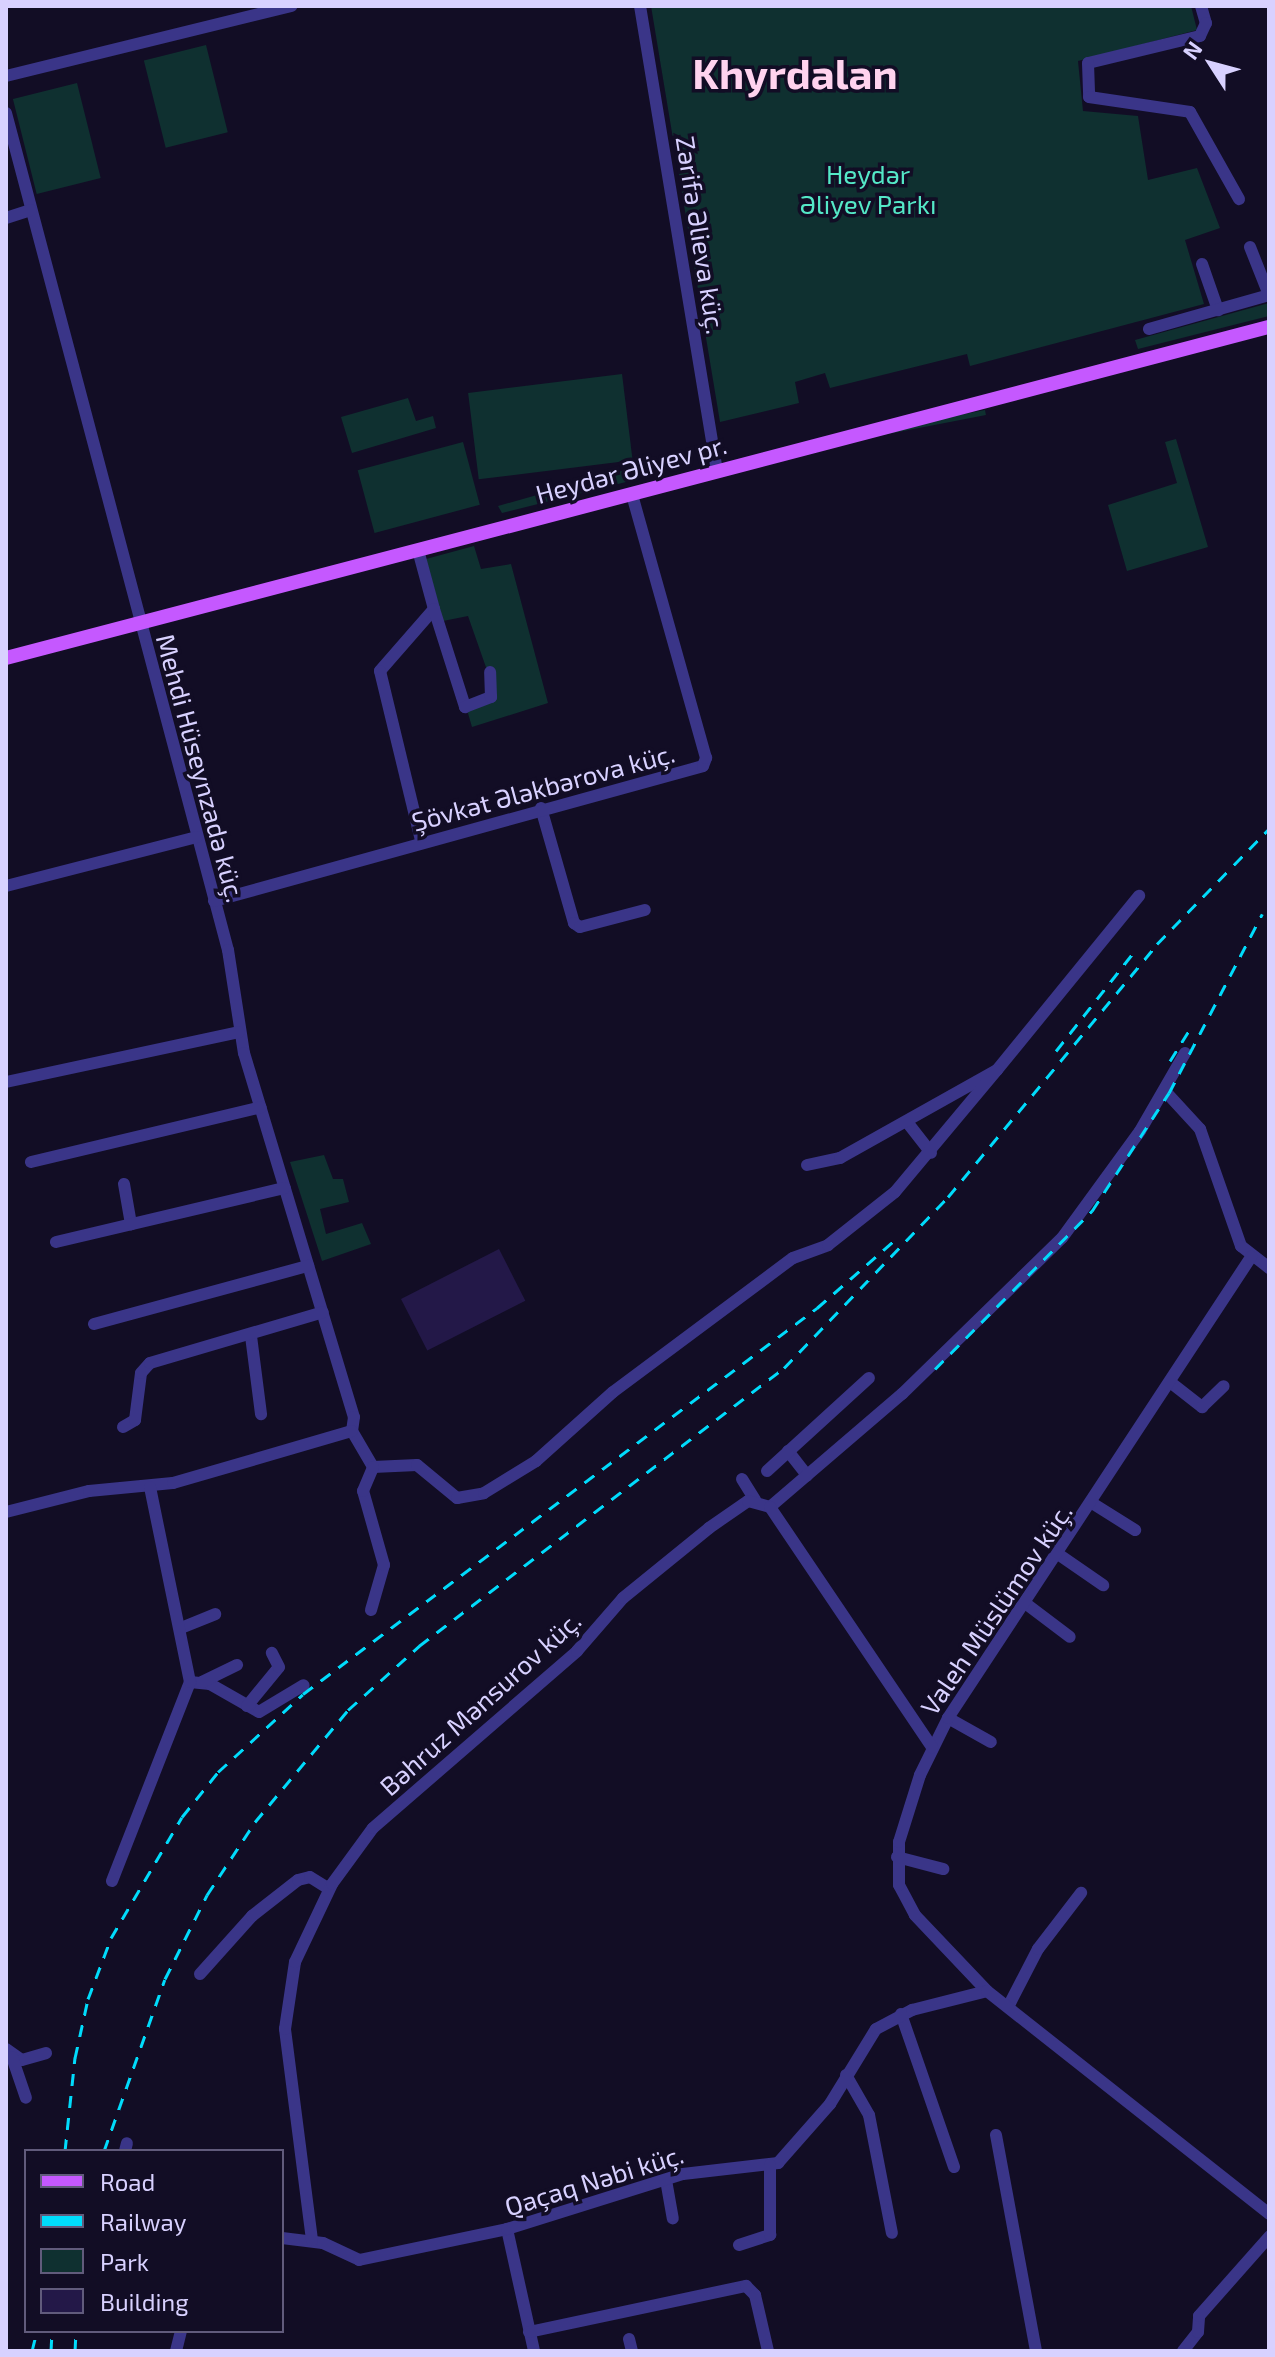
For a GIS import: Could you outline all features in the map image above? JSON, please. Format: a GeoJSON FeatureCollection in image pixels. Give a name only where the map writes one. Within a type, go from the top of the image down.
{"type":"FeatureCollection","features":[{"type":"Feature","properties":{"kind":"main road","name":"Heydər Əliyev pr."},"geometry":{"type":"LineString","coordinates":[[6,658],[1269,327]]}},
{"type":"Feature","properties":{"kind":"street"},"geometry":{"type":"LineString","coordinates":[[6,76],[268,9],[292,6]]}},
{"type":"Feature","properties":{"kind":"street","name":"Zərifə Əlieva küç."},"geometry":{"type":"LineString","coordinates":[[640,6],[717,471]]}},
{"type":"Feature","properties":{"kind":"street"},"geometry":{"type":"LineString","coordinates":[[1201,6],[1206,23],[1200,36],[1088,63],[1089,97],[1190,112],[1239,199]]}},
{"type":"Feature","properties":{"kind":"street","name":"Mehdi Hüseynzadə küç."},"geometry":{"type":"LineString","coordinates":[[6,113],[138,623],[214,901],[239,1032],[354,1417],[352,1431]]}},
{"type":"Feature","properties":{"kind":"street"},"geometry":{"type":"LineString","coordinates":[[6,218],[31,210]]}},
{"type":"Feature","properties":{"kind":"street"},"geometry":{"type":"LineString","coordinates":[[1149,329],[1269,295],[1250,247]]}},
{"type":"Feature","properties":{"kind":"street"},"geometry":{"type":"LineString","coordinates":[[1202,264],[1218,310]]}},
{"type":"Feature","properties":{"kind":"street","name":"Şövkət Ələkbərova küç."},"geometry":{"type":"LineString","coordinates":[[214,901],[706,762],[632,494]]}},
{"type":"Feature","properties":{"kind":"street"},"geometry":{"type":"LineString","coordinates":[[418,550],[465,707],[491,697],[490,672]]}},
{"type":"Feature","properties":{"kind":"street"},"geometry":{"type":"LineString","coordinates":[[421,841],[380,671],[434,609]]}},
{"type":"Feature","properties":{"kind":"street"},"geometry":{"type":"LineString","coordinates":[[541,808],[574,923],[580,927],[645,910]]}},
{"type":"Feature","properties":{"kind":"street"},"geometry":{"type":"LineString","coordinates":[[6,886],[197,837]]}},
{"type":"Feature","properties":{"kind":"street"},"geometry":{"type":"LineString","coordinates":[[373,1467],[417,1465],[457,1498],[484,1493],[527,1468],[613,1392],[793,1258],[828,1245],[895,1192],[931,1153],[1139,896]]}},
{"type":"Feature","properties":{"kind":"street"},"geometry":{"type":"LineString","coordinates":[[6,1082],[239,1032]]}},
{"type":"Feature","properties":{"kind":"street"},"geometry":{"type":"LineString","coordinates":[[770,1507],[1062,1238],[1165,1091],[1185,1053]]}},
{"type":"Feature","properties":{"kind":"street"},"geometry":{"type":"LineString","coordinates":[[807,1165],[840,1158],[997,1070]]}},
{"type":"Feature","properties":{"kind":"street"},"geometry":{"type":"LineString","coordinates":[[1165,1091],[1194,1118],[1237,1238],[1251,1257],[1269,1268]]}},
{"type":"Feature","properties":{"kind":"street"},"geometry":{"type":"LineString","coordinates":[[31,1162],[261,1107]]}},
{"type":"Feature","properties":{"kind":"street"},"geometry":{"type":"LineString","coordinates":[[907,1122],[931,1153]]}},
{"type":"Feature","properties":{"kind":"street"},"geometry":{"type":"LineString","coordinates":[[124,1184],[131,1224]]}},
{"type":"Feature","properties":{"kind":"street"},"geometry":{"type":"LineString","coordinates":[[56,1242],[285,1188]]}},
{"type":"Feature","properties":{"kind":"street","name":"Valeh Müslümov küç."},"geometry":{"type":"LineString","coordinates":[[987,1991],[915,1915],[899,1885],[897,1857],[932,1747],[948,1718],[1251,1257]]}},
{"type":"Feature","properties":{"kind":"street"},"geometry":{"type":"LineString","coordinates":[[94,1324],[308,1266]]}},
{"type":"Feature","properties":{"kind":"street"},"geometry":{"type":"LineString","coordinates":[[123,1427],[135,1420],[141,1373],[150,1363],[251,1336],[323,1312]]}},
{"type":"Feature","properties":{"kind":"street"},"geometry":{"type":"LineString","coordinates":[[251,1336],[261,1414]]}},
{"type":"Feature","properties":{"kind":"street"},"geometry":{"type":"LineString","coordinates":[[767,1471],[869,1378]]}},
{"type":"Feature","properties":{"kind":"street"},"geometry":{"type":"LineString","coordinates":[[1170,1382],[1202,1407],[1224,1386]]}},
{"type":"Feature","properties":{"kind":"street"},"geometry":{"type":"LineString","coordinates":[[6,1512],[99,1489],[150,1487],[352,1431],[373,1467]]}},
{"type":"Feature","properties":{"kind":"street"},"geometry":{"type":"LineString","coordinates":[[788,1451],[807,1475]]}},
{"type":"Feature","properties":{"kind":"street"},"geometry":{"type":"LineString","coordinates":[[371,1610],[384,1565],[363,1491],[373,1467]]}},
{"type":"Feature","properties":{"kind":"street"},"geometry":{"type":"LineString","coordinates":[[742,1479],[755,1500],[770,1507],[932,1747]]}},
{"type":"Feature","properties":{"kind":"street"},"geometry":{"type":"LineString","coordinates":[[112,1881],[196,1682],[150,1487]]}},
{"type":"Feature","properties":{"kind":"street","name":"Bəhruz Mənsurov küç."},"geometry":{"type":"LineString","coordinates":[[312,2240],[285,2029],[295,1962],[329,1889],[373,1828],[577,1651],[623,1598],[740,1504],[755,1500]]}},
{"type":"Feature","properties":{"kind":"street"},"geometry":{"type":"LineString","coordinates":[[1092,1503],[1135,1530]]}},
{"type":"Feature","properties":{"kind":"street"},"geometry":{"type":"LineString","coordinates":[[1058,1554],[1103,1585]]}},
{"type":"Feature","properties":{"kind":"street"},"geometry":{"type":"LineString","coordinates":[[1025,1603],[1070,1637]]}},
{"type":"Feature","properties":{"kind":"street"},"geometry":{"type":"LineString","coordinates":[[181,1628],[215,1614]]}},
{"type":"Feature","properties":{"kind":"street"},"geometry":{"type":"LineString","coordinates":[[247,1706],[279,1667],[272,1653]]}},
{"type":"Feature","properties":{"kind":"street"},"geometry":{"type":"LineString","coordinates":[[196,1682],[237,1665]]}},
{"type":"Feature","properties":{"kind":"street"},"geometry":{"type":"LineString","coordinates":[[196,1682],[247,1706],[267,1711],[304,1685]]}},
{"type":"Feature","properties":{"kind":"street"},"geometry":{"type":"LineString","coordinates":[[948,1718],[991,1742]]}},
{"type":"Feature","properties":{"kind":"street"},"geometry":{"type":"LineString","coordinates":[[897,1857],[943,1869]]}},
{"type":"Feature","properties":{"kind":"street"},"geometry":{"type":"LineString","coordinates":[[200,1974],[252,1916],[298,1880],[310,1877],[329,1889]]}},
{"type":"Feature","properties":{"kind":"street"},"geometry":{"type":"LineString","coordinates":[[1008,2007],[1038,1949],[1081,1893]]}},
{"type":"Feature","properties":{"kind":"street"},"geometry":{"type":"LineString","coordinates":[[739,2245],[770,2235],[770,2165],[790,2154],[846,2075],[867,2039],[901,2014],[987,1991],[1269,2214]]}},
{"type":"Feature","properties":{"kind":"street"},"geometry":{"type":"LineString","coordinates":[[901,2014],[954,2167]]}},
{"type":"Feature","properties":{"kind":"street"},"geometry":{"type":"LineString","coordinates":[[9,2053],[33,2061],[46,2053]]}},
{"type":"Feature","properties":{"kind":"street"},"geometry":{"type":"LineString","coordinates":[[9,2053],[26,2098]]}},
{"type":"Feature","properties":{"kind":"street"},"geometry":{"type":"LineString","coordinates":[[846,2075],[869,2115],[892,2233]]}},
{"type":"Feature","properties":{"kind":"street"},"geometry":{"type":"LineString","coordinates":[[996,2135],[1036,2351]]}},
{"type":"Feature","properties":{"kind":"street","name":"Qaçaq Nəbi küç."},"geometry":{"type":"LineString","coordinates":[[284,2238],[312,2240],[359,2260],[507,2229],[666,2180],[770,2165]]}},
{"type":"Feature","properties":{"kind":"street"},"geometry":{"type":"LineString","coordinates":[[666,2180],[673,2218]]}},
{"type":"Feature","properties":{"kind":"street"},"geometry":{"type":"LineString","coordinates":[[507,2229],[534,2351]]}},
{"type":"Feature","properties":{"kind":"street"},"geometry":{"type":"LineString","coordinates":[[1183,2351],[1198,2332],[1199,2316],[1269,2237]]}},
{"type":"Feature","properties":{"kind":"street"},"geometry":{"type":"LineString","coordinates":[[529,2332],[746,2286],[755,2295],[768,2351]]}},
{"type":"Feature","properties":{"kind":"green space","name":"Heydər Əliyev Parkı"},"geometry":{"type":"Polygon","coordinates":[[[651,6],[1191,6],[1197,30],[1078,61],[1083,111],[1138,116],[1148,180],[1197,168],[1220,228],[1185,240],[1204,304],[970,366],[967,354],[830,388],[825,373],[795,382],[799,403],[720,422],[651,6]]]}},
{"type":"Feature","properties":{"kind":"green space"},"geometry":{"type":"Polygon","coordinates":[[[206,45],[228,132],[166,148],[144,60],[206,45]]]}},
{"type":"Feature","properties":{"kind":"green space"},"geometry":{"type":"Polygon","coordinates":[[[77,83],[101,178],[37,194],[13,99],[77,83]]]}},
{"type":"Feature","properties":{"kind":"green space"},"geometry":{"type":"Polygon","coordinates":[[[1269,303],[1269,316],[1138,349],[1135,340],[1269,303]]]}},
{"type":"Feature","properties":{"kind":"green space"},"geometry":{"type":"Polygon","coordinates":[[[622,374],[633,460],[479,479],[468,393],[622,374]]]}},
{"type":"Feature","properties":{"kind":"green space"},"geometry":{"type":"Polygon","coordinates":[[[408,398],[416,421],[433,416],[436,428],[352,453],[341,417],[408,398]]]}},
{"type":"Feature","properties":{"kind":"green space"},"geometry":{"type":"Polygon","coordinates":[[[985,410],[986,415],[834,444],[833,440],[985,410]]]}},
{"type":"Feature","properties":{"kind":"green space"},"geometry":{"type":"Polygon","coordinates":[[[1176,439],[1208,547],[1127,571],[1108,505],[1177,483],[1165,442],[1176,439]]]}},
{"type":"Feature","properties":{"kind":"green space"},"geometry":{"type":"Polygon","coordinates":[[[463,442],[480,505],[375,533],[358,470],[463,442]]]}},
{"type":"Feature","properties":{"kind":"green space"},"geometry":{"type":"Polygon","coordinates":[[[632,468],[630,481],[502,513],[498,506],[632,468]]]}},
{"type":"Feature","properties":{"kind":"green space"},"geometry":{"type":"Polygon","coordinates":[[[474,546],[481,569],[511,564],[548,703],[472,727],[465,703],[495,693],[468,616],[443,621],[426,559],[474,546]]]}},
{"type":"Feature","properties":{"kind":"green space"},"geometry":{"type":"Polygon","coordinates":[[[324,1155],[333,1179],[343,1179],[349,1202],[320,1209],[326,1234],[362,1223],[371,1244],[322,1261],[290,1162],[324,1155]]]}},
{"type":"Feature","properties":{"kind":"building"},"geometry":{"type":"Polygon","coordinates":[[[499,1249],[525,1301],[427,1351],[401,1299],[499,1249]]]}},
{"type":"Feature","properties":{"kind":"railway"},"geometry":{"type":"LineString","coordinates":[[105,2149],[165,1979],[207,1895],[255,1822],[348,1710],[419,1646],[784,1368],[948,1197],[1157,944],[1269,829]]}},
{"type":"Feature","properties":{"kind":"railway"},"geometry":{"type":"LineString","coordinates":[[935,1369],[1092,1211],[1169,1093],[1262,914]]}},
{"type":"Feature","properties":{"kind":"railway"},"geometry":{"type":"LineString","coordinates":[[1056,1051],[1134,952]]}},
{"type":"Feature","properties":{"kind":"railway"},"geometry":{"type":"LineString","coordinates":[[1170,1061],[1190,1029]]}},
{"type":"Feature","properties":{"kind":"railway"},"geometry":{"type":"LineString","coordinates":[[65,2149],[75,2058],[88,1999],[111,1938],[182,1817],[218,1772],[303,1694],[817,1308],[896,1239]]}},
{"type":"Feature","properties":{"kind":"railway"},"geometry":{"type":"LineString","coordinates":[[32,2351],[36,2333]]}},
{"type":"Feature","properties":{"kind":"railway"},"geometry":{"type":"LineString","coordinates":[[51,2351],[52,2333]]}},
{"type":"Feature","properties":{"kind":"railway"},"geometry":{"type":"LineString","coordinates":[[75,2351],[76,2333]]}},
{"type":"Feature","properties":{"kind":"district","name":"Khyrdalan"},"geometry":{"type":"Point","coordinates":[795,72]}}]}
